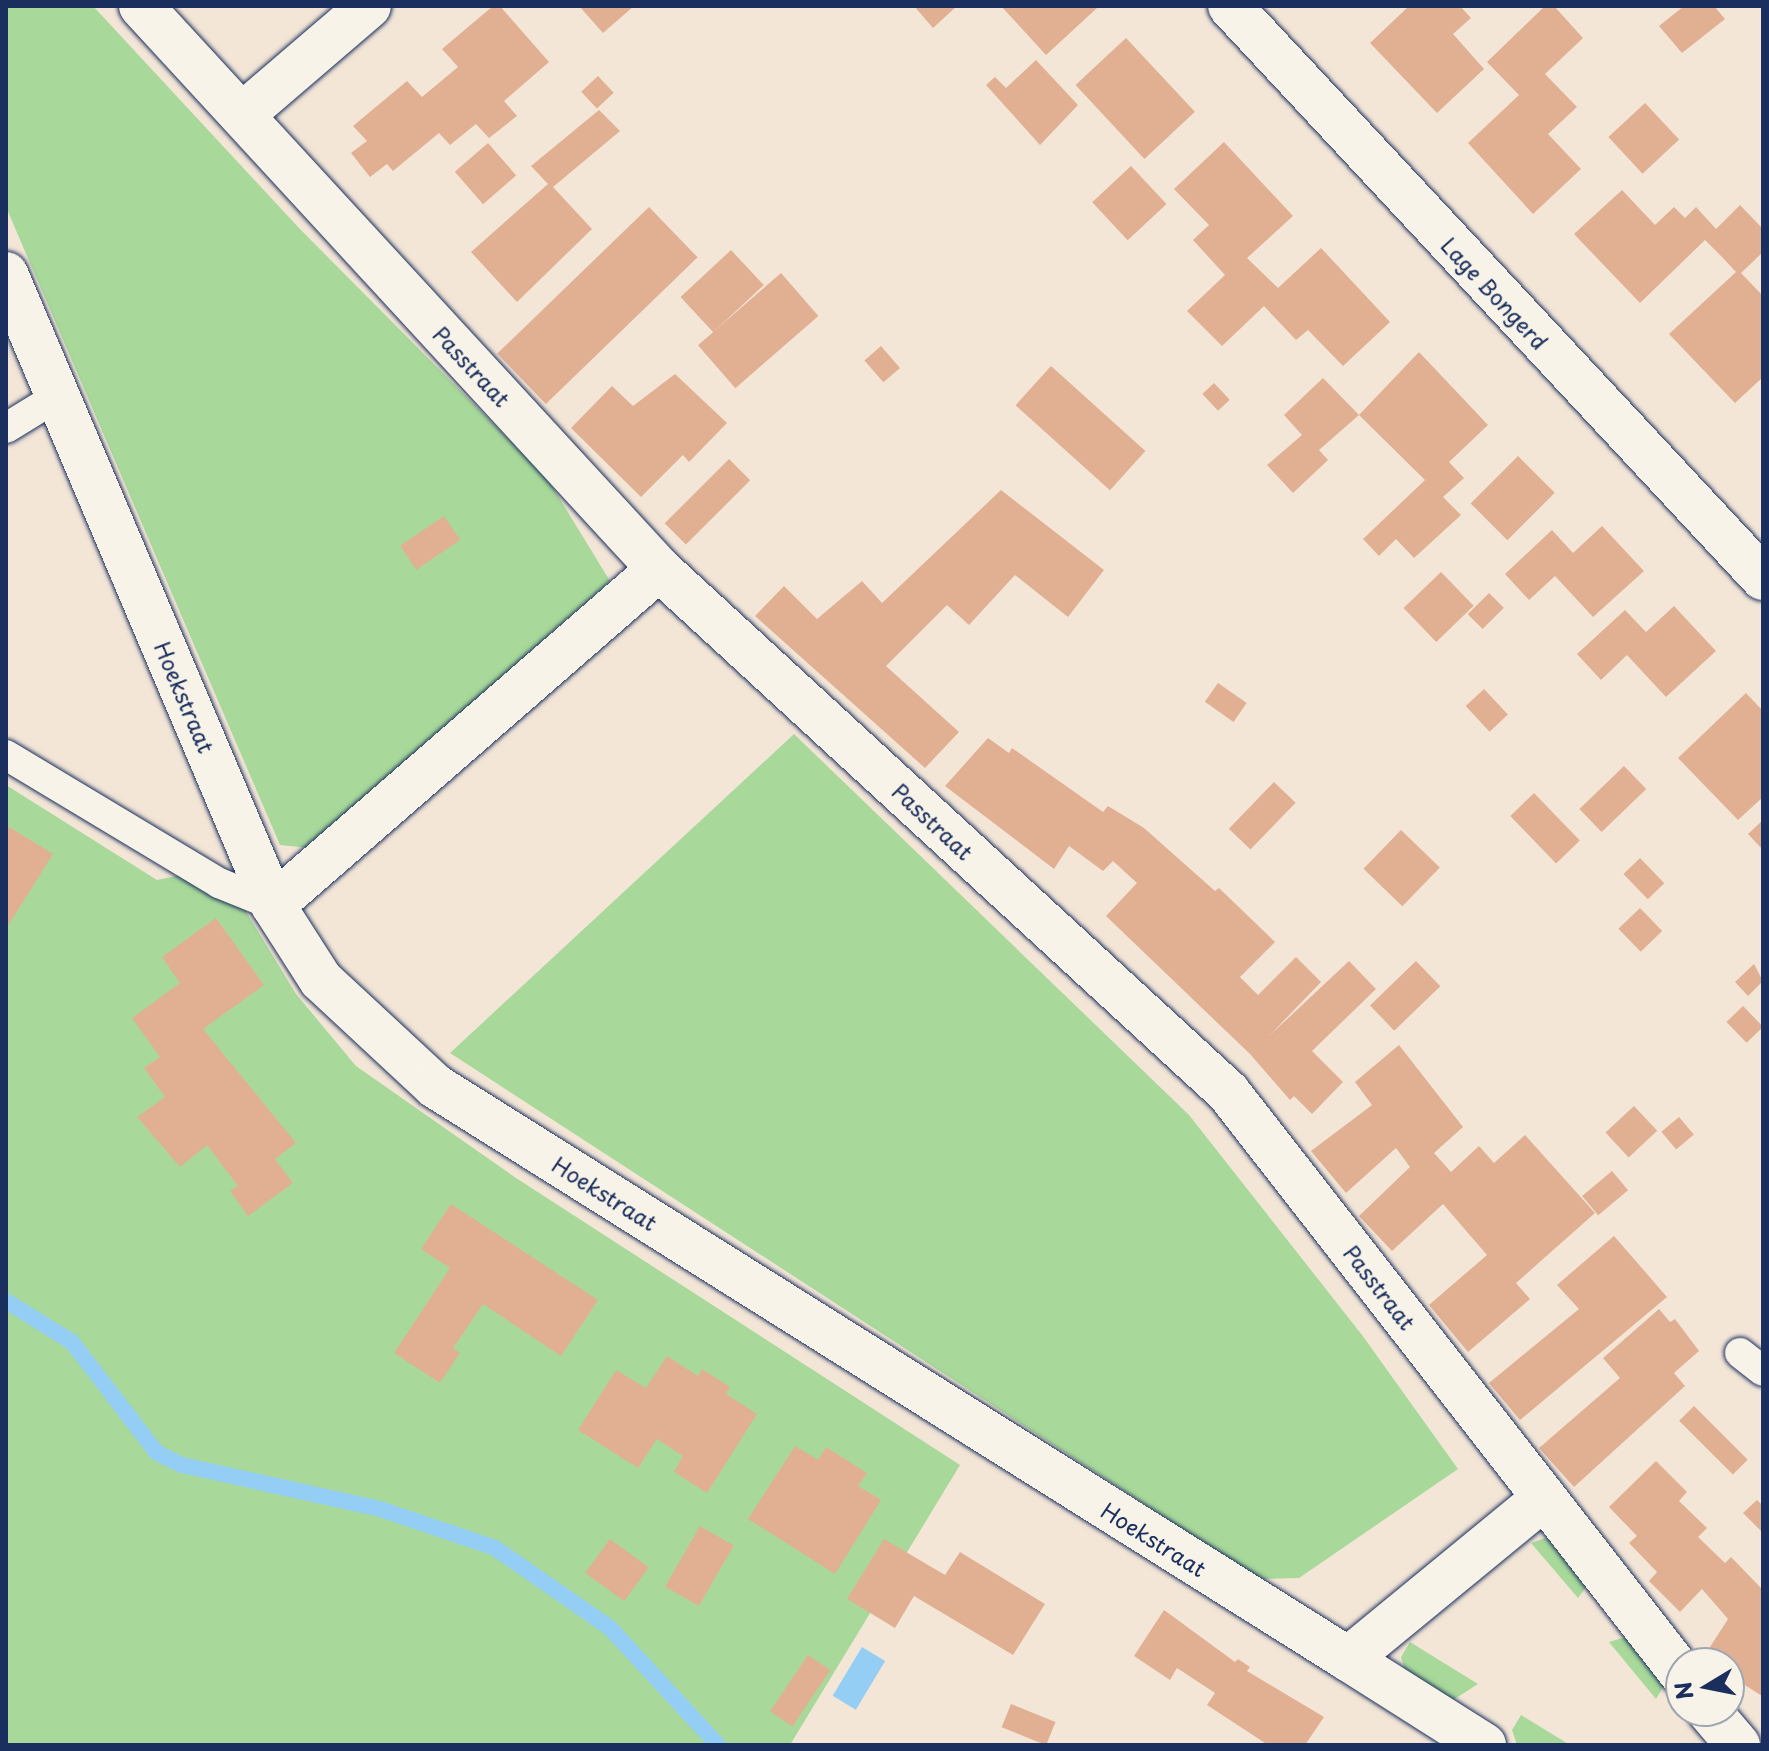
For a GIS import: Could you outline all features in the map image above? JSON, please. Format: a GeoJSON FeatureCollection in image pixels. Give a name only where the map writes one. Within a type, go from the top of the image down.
{"type":"FeatureCollection","features":[{"type":"Feature","properties":{"kind":"street","name":"Passtraat"},"geometry":{"type":"LineString","coordinates":[[141,6],[659,569],[1228,1092],[1665,1653]]}},
{"type":"Feature","properties":{"kind":"street"},"geometry":{"type":"LineString","coordinates":[[242,115],[369,6]]}},
{"type":"Feature","properties":{"kind":"street","name":"Lage Bongerd"},"geometry":{"type":"LineString","coordinates":[[1230,6],[1763,578]]}},
{"type":"Feature","properties":{"kind":"street","name":"Hoekstraat"},"geometry":{"type":"LineString","coordinates":[[6,274],[273,905],[321,980],[435,1086],[1484,1745]]}},
{"type":"Feature","properties":{"kind":"street"},"geometry":{"type":"LineString","coordinates":[[273,905],[659,569]]}},
{"type":"Feature","properties":{"kind":"street"},"geometry":{"type":"LineString","coordinates":[[1348,1659],[1544,1498]]}},
{"type":"Feature","properties":{"kind":"street"},"geometry":{"type":"LineString","coordinates":[[1723,1727],[1738,1745]]}},
{"type":"Feature","properties":{"kind":"lane"},"geometry":{"type":"LineString","coordinates":[[6,428],[58,396]]}},
{"type":"Feature","properties":{"kind":"lane"},"geometry":{"type":"LineString","coordinates":[[6,755],[219,883],[273,905]]}},
{"type":"Feature","properties":{"kind":"green space"},"geometry":{"type":"Polygon","coordinates":[[[6,6],[93,6],[298,227],[547,478],[610,581],[309,848],[280,845],[6,207],[6,6]]]}},
{"type":"Feature","properties":{"kind":"green space"},"geometry":{"type":"Polygon","coordinates":[[[794,734],[1189,1115],[1362,1335],[1458,1469],[1299,1578],[1260,1579],[450,1053],[794,734]]]}},
{"type":"Feature","properties":{"kind":"green space"},"geometry":{"type":"Polygon","coordinates":[[[6,785],[157,880],[219,867],[296,994],[356,1066],[516,1178],[960,1465],[790,1745],[6,1745],[6,785]]]}},
{"type":"Feature","properties":{"kind":"green space"},"geometry":{"type":"Polygon","coordinates":[[[1551,1536],[1587,1586],[1578,1598],[1531,1543],[1551,1536]]]}},
{"type":"Feature","properties":{"kind":"green space"},"geometry":{"type":"Polygon","coordinates":[[[1629,1636],[1664,1686],[1656,1699],[1609,1642],[1629,1636]]]}},
{"type":"Feature","properties":{"kind":"green space"},"geometry":{"type":"Polygon","coordinates":[[[1410,1642],[1478,1684],[1453,1700],[1406,1674],[1401,1657],[1410,1642]]]}},
{"type":"Feature","properties":{"kind":"green space"},"geometry":{"type":"Polygon","coordinates":[[[1521,1715],[1570,1745],[1517,1745],[1512,1730],[1521,1715]]]}},
{"type":"Feature","properties":{"kind":"water"},"geometry":{"type":"Polygon","coordinates":[[[862,1647],[885,1661],[856,1710],[833,1696],[862,1647]]]}},
{"type":"Feature","properties":{"kind":"building"},"geometry":{"type":"Polygon","coordinates":[[[493,6],[500,6],[549,62],[504,101],[517,116],[489,138],[476,124],[450,145],[439,133],[393,171],[387,164],[370,177],[351,153],[367,141],[353,126],[407,81],[422,97],[458,67],[442,49],[493,6]]]}},
{"type":"Feature","properties":{"kind":"building"},"geometry":{"type":"Polygon","coordinates":[[[579,6],[634,6],[603,33],[579,6]]]}},
{"type":"Feature","properties":{"kind":"building"},"geometry":{"type":"Polygon","coordinates":[[[914,6],[957,6],[933,28],[914,6]]]}},
{"type":"Feature","properties":{"kind":"building"},"geometry":{"type":"Polygon","coordinates":[[[1001,6],[1095,6],[1097,8],[1046,55],[1001,6]]]}},
{"type":"Feature","properties":{"kind":"building"},"geometry":{"type":"Polygon","coordinates":[[[1409,6],[1460,6],[1471,18],[1453,34],[1484,69],[1437,113],[1370,43],[1409,6]]]}},
{"type":"Feature","properties":{"kind":"building"},"geometry":{"type":"Polygon","coordinates":[[[1545,6],[1554,6],[1583,38],[1545,74],[1577,107],[1548,134],[1581,169],[1533,214],[1468,143],[1519,95],[1487,62],[1545,6]]]}},
{"type":"Feature","properties":{"kind":"building"},"geometry":{"type":"Polygon","coordinates":[[[1684,6],[1714,6],[1725,19],[1682,53],[1659,26],[1684,6]]]}},
{"type":"Feature","properties":{"kind":"building"},"geometry":{"type":"Polygon","coordinates":[[[1126,38],[1195,112],[1144,159],[1076,85],[1126,38]]]}},
{"type":"Feature","properties":{"kind":"building"},"geometry":{"type":"Polygon","coordinates":[[[1036,60],[1078,105],[1040,145],[986,85],[995,77],[1006,88],[1036,60]]]}},
{"type":"Feature","properties":{"kind":"building"},"geometry":{"type":"Polygon","coordinates":[[[598,76],[614,93],[597,109],[581,92],[598,76]]]}},
{"type":"Feature","properties":{"kind":"building"},"geometry":{"type":"Polygon","coordinates":[[[1645,103],[1679,140],[1643,174],[1608,137],[1645,103]]]}},
{"type":"Feature","properties":{"kind":"building"},"geometry":{"type":"Polygon","coordinates":[[[599,110],[620,131],[553,187],[592,229],[517,302],[471,252],[548,184],[531,166],[599,110]]]}},
{"type":"Feature","properties":{"kind":"building"},"geometry":{"type":"Polygon","coordinates":[[[1224,142],[1293,216],[1247,258],[1278,288],[1321,248],[1390,322],[1343,366],[1308,330],[1296,340],[1264,306],[1222,346],[1187,311],[1225,275],[1193,240],[1209,225],[1174,189],[1224,142]]]}},
{"type":"Feature","properties":{"kind":"building"},"geometry":{"type":"Polygon","coordinates":[[[488,143],[516,175],[483,204],[455,172],[488,143]]]}},
{"type":"Feature","properties":{"kind":"building"},"geometry":{"type":"Polygon","coordinates":[[[1131,166],[1166,204],[1128,240],[1092,202],[1131,166]]]}},
{"type":"Feature","properties":{"kind":"building"},"geometry":{"type":"Polygon","coordinates":[[[1622,190],[1655,225],[1674,207],[1685,218],[1696,207],[1716,229],[1740,205],[1763,229],[1763,252],[1741,273],[1763,296],[1763,377],[1735,403],[1669,334],[1736,272],[1723,258],[1705,240],[1640,303],[1574,234],[1622,190]]]}},
{"type":"Feature","properties":{"kind":"building"},"geometry":{"type":"Polygon","coordinates":[[[649,207],[698,257],[546,404],[497,354],[649,207]]]}},
{"type":"Feature","properties":{"kind":"building"},"geometry":{"type":"Polygon","coordinates":[[[731,250],[764,285],[713,332],[681,297],[731,250]]]}},
{"type":"Feature","properties":{"kind":"building"},"geometry":{"type":"Polygon","coordinates":[[[781,273],[818,316],[735,388],[698,345],[781,273]]]}},
{"type":"Feature","properties":{"kind":"building"},"geometry":{"type":"Polygon","coordinates":[[[881,346],[900,368],[883,382],[864,360],[881,346]]]}},
{"type":"Feature","properties":{"kind":"building"},"geometry":{"type":"Polygon","coordinates":[[[1419,352],[1488,425],[1449,462],[1464,478],[1443,497],[1461,515],[1414,558],[1396,539],[1379,556],[1363,539],[1425,480],[1359,415],[1419,352]]]}},
{"type":"Feature","properties":{"kind":"building"},"geometry":{"type":"Polygon","coordinates":[[[1051,366],[1145,451],[1110,490],[1016,405],[1051,366]]]}},
{"type":"Feature","properties":{"kind":"building"},"geometry":{"type":"Polygon","coordinates":[[[675,374],[727,423],[689,462],[683,455],[641,497],[571,428],[612,386],[633,406],[675,374]]]}},
{"type":"Feature","properties":{"kind":"building"},"geometry":{"type":"Polygon","coordinates":[[[1323,378],[1359,415],[1319,450],[1328,460],[1293,493],[1267,465],[1302,435],[1284,415],[1323,378]]]}},
{"type":"Feature","properties":{"kind":"building"},"geometry":{"type":"Polygon","coordinates":[[[1214,383],[1230,400],[1218,411],[1202,394],[1214,383]]]}},
{"type":"Feature","properties":{"kind":"building"},"geometry":{"type":"Polygon","coordinates":[[[1518,456],[1555,493],[1507,540],[1471,503],[1518,456]]]}},
{"type":"Feature","properties":{"kind":"building"},"geometry":{"type":"Polygon","coordinates":[[[729,459],[750,480],[686,545],[665,523],[729,459]]]}},
{"type":"Feature","properties":{"kind":"building"},"geometry":{"type":"Polygon","coordinates":[[[1001,490],[1104,570],[1068,617],[1015,575],[969,625],[947,605],[886,666],[959,732],[925,768],[755,616],[784,586],[817,619],[862,581],[882,603],[1001,490]]]}},
{"type":"Feature","properties":{"kind":"building"},"geometry":{"type":"Polygon","coordinates":[[[444,516],[460,540],[416,570],[400,546],[444,516]]]}},
{"type":"Feature","properties":{"kind":"building"},"geometry":{"type":"Polygon","coordinates":[[[1602,526],[1644,571],[1593,617],[1555,576],[1529,600],[1505,574],[1552,530],[1573,553],[1602,526]]]}},
{"type":"Feature","properties":{"kind":"building"},"geometry":{"type":"Polygon","coordinates":[[[1441,572],[1474,606],[1436,642],[1404,608],[1441,572]]]}},
{"type":"Feature","properties":{"kind":"building"},"geometry":{"type":"Polygon","coordinates":[[[1489,593],[1504,608],[1483,629],[1468,614],[1489,593]]]}},
{"type":"Feature","properties":{"kind":"building"},"geometry":{"type":"Polygon","coordinates":[[[1674,606],[1716,651],[1666,697],[1627,655],[1601,680],[1577,654],[1625,610],[1646,632],[1674,606]]]}},
{"type":"Feature","properties":{"kind":"building"},"geometry":{"type":"Polygon","coordinates":[[[1218,683],[1247,703],[1233,722],[1205,702],[1218,683]]]}},
{"type":"Feature","properties":{"kind":"building"},"geometry":{"type":"Polygon","coordinates":[[[1484,689],[1508,715],[1490,732],[1466,706],[1484,689]]]}},
{"type":"Feature","properties":{"kind":"building"},"geometry":{"type":"Polygon","coordinates":[[[1746,693],[1763,711],[1763,797],[1738,820],[1678,758],[1746,693]]]}},
{"type":"Feature","properties":{"kind":"building"},"geometry":{"type":"Polygon","coordinates":[[[988,738],[1009,753],[1012,748],[1103,812],[1108,806],[1144,828],[1215,891],[1219,888],[1275,942],[1240,977],[1258,995],[1296,957],[1321,982],[1268,1037],[1349,961],[1376,989],[1312,1051],[1343,1082],[1312,1114],[1294,1096],[1290,1100],[1250,1054],[1106,916],[1137,883],[1113,861],[1103,871],[1069,846],[1054,869],[945,786],[988,738]]]}},
{"type":"Feature","properties":{"kind":"building"},"geometry":{"type":"Polygon","coordinates":[[[1624,766],[1646,789],[1602,832],[1579,809],[1624,766]]]}},
{"type":"Feature","properties":{"kind":"building"},"geometry":{"type":"Polygon","coordinates":[[[1274,782],[1296,803],[1250,850],[1229,829],[1274,782]]]}},
{"type":"Feature","properties":{"kind":"building"},"geometry":{"type":"Polygon","coordinates":[[[1534,793],[1580,840],[1556,863],[1510,816],[1534,793]]]}},
{"type":"Feature","properties":{"kind":"building"},"geometry":{"type":"Polygon","coordinates":[[[1763,820],[1763,850],[1748,834],[1763,820]]]}},
{"type":"Feature","properties":{"kind":"building"},"geometry":{"type":"Polygon","coordinates":[[[6,825],[53,854],[6,929],[6,825]]]}},
{"type":"Feature","properties":{"kind":"building"},"geometry":{"type":"Polygon","coordinates":[[[1401,830],[1440,868],[1402,906],[1363,869],[1401,830]]]}},
{"type":"Feature","properties":{"kind":"building"},"geometry":{"type":"Polygon","coordinates":[[[1640,858],[1664,883],[1648,899],[1623,874],[1640,858]]]}},
{"type":"Feature","properties":{"kind":"building"},"geometry":{"type":"Polygon","coordinates":[[[1640,908],[1662,931],[1641,952],[1618,929],[1640,908]]]}},
{"type":"Feature","properties":{"kind":"building"},"geometry":{"type":"Polygon","coordinates":[[[216,918],[264,985],[203,1029],[296,1143],[275,1159],[293,1183],[248,1216],[230,1191],[238,1186],[207,1145],[180,1167],[137,1117],[165,1097],[144,1068],[160,1057],[132,1018],[180,983],[162,957],[216,918]]]}},
{"type":"Feature","properties":{"kind":"building"},"geometry":{"type":"Polygon","coordinates":[[[1416,961],[1440,986],[1394,1031],[1370,1005],[1416,961]]]}},
{"type":"Feature","properties":{"kind":"building"},"geometry":{"type":"Polygon","coordinates":[[[1754,964],[1763,981],[1748,996],[1735,982],[1754,964]]]}},
{"type":"Feature","properties":{"kind":"building"},"geometry":{"type":"Polygon","coordinates":[[[1743,1006],[1763,1027],[1747,1043],[1726,1022],[1743,1006]]]}},
{"type":"Feature","properties":{"kind":"building"},"geometry":{"type":"Polygon","coordinates":[[[1399,1045],[1463,1127],[1434,1153],[1451,1172],[1479,1146],[1494,1163],[1525,1135],[1595,1213],[1516,1283],[1530,1299],[1468,1352],[1429,1305],[1487,1255],[1443,1204],[1392,1251],[1359,1216],[1410,1167],[1396,1148],[1346,1193],[1311,1151],[1372,1105],[1355,1082],[1399,1045]]]}},
{"type":"Feature","properties":{"kind":"building"},"geometry":{"type":"Polygon","coordinates":[[[1634,1106],[1657,1131],[1629,1157],[1605,1133],[1634,1106]]]}},
{"type":"Feature","properties":{"kind":"building"},"geometry":{"type":"Polygon","coordinates":[[[1679,1117],[1694,1135],[1676,1149],[1661,1132],[1679,1117]]]}},
{"type":"Feature","properties":{"kind":"building"},"geometry":{"type":"Polygon","coordinates":[[[1612,1171],[1628,1190],[1598,1215],[1582,1196],[1612,1171]]]}},
{"type":"Feature","properties":{"kind":"building"},"geometry":{"type":"Polygon","coordinates":[[[451,1204],[598,1300],[561,1356],[483,1304],[453,1348],[460,1353],[440,1383],[394,1353],[450,1268],[421,1249],[451,1204]]]}},
{"type":"Feature","properties":{"kind":"building"},"geometry":{"type":"Polygon","coordinates":[[[1614,1236],[1667,1297],[1520,1420],[1489,1383],[1579,1309],[1557,1285],[1614,1236]]]}},
{"type":"Feature","properties":{"kind":"building"},"geometry":{"type":"Polygon","coordinates":[[[1659,1309],[1670,1322],[1675,1319],[1699,1351],[1674,1373],[1685,1386],[1574,1487],[1539,1448],[1620,1378],[1603,1358],[1659,1309]]]}},
{"type":"Feature","properties":{"kind":"building"},"geometry":{"type":"Polygon","coordinates":[[[667,1356],[698,1376],[702,1369],[730,1387],[726,1394],[757,1414],[707,1493],[674,1472],[683,1456],[657,1439],[638,1468],[578,1430],[616,1370],[646,1388],[667,1356]]]}},
{"type":"Feature","properties":{"kind":"building"},"geometry":{"type":"Polygon","coordinates":[[[1694,1406],[1748,1460],[1733,1475],[1679,1421],[1694,1406]]]}},
{"type":"Feature","properties":{"kind":"building"},"geometry":{"type":"Polygon","coordinates":[[[795,1446],[818,1460],[826,1447],[867,1473],[858,1486],[881,1500],[835,1574],[748,1519],[795,1446]]]}},
{"type":"Feature","properties":{"kind":"building"},"geometry":{"type":"Polygon","coordinates":[[[1656,1461],[1687,1492],[1679,1501],[1707,1528],[1698,1537],[1725,1563],[1731,1557],[1763,1590],[1762,1696],[1745,1685],[1745,1647],[1710,1647],[1728,1619],[1702,1589],[1680,1612],[1649,1581],[1657,1572],[1629,1543],[1637,1536],[1609,1507],[1656,1461]]]}},
{"type":"Feature","properties":{"kind":"building"},"geometry":{"type":"Polygon","coordinates":[[[1757,1500],[1763,1506],[1761,1531],[1743,1513],[1757,1500]]]}},
{"type":"Feature","properties":{"kind":"building"},"geometry":{"type":"Polygon","coordinates":[[[700,1526],[734,1546],[699,1606],[665,1587],[700,1526]]]}},
{"type":"Feature","properties":{"kind":"building"},"geometry":{"type":"Polygon","coordinates":[[[610,1539],[649,1567],[624,1601],[585,1573],[610,1539]]]}},
{"type":"Feature","properties":{"kind":"building"},"geometry":{"type":"Polygon","coordinates":[[[884,1539],[945,1575],[960,1552],[1045,1604],[1013,1655],[914,1596],[895,1628],[847,1599],[884,1539]]]}},
{"type":"Feature","properties":{"kind":"building"},"geometry":{"type":"Polygon","coordinates":[[[1164,1610],[1235,1662],[1238,1659],[1250,1667],[1247,1671],[1324,1717],[1305,1745],[1268,1745],[1207,1705],[1215,1693],[1177,1668],[1170,1680],[1134,1656],[1164,1610]]]}},
{"type":"Feature","properties":{"kind":"building"},"geometry":{"type":"Polygon","coordinates":[[[808,1655],[830,1670],[792,1726],[770,1711],[808,1655]]]}},
{"type":"Feature","properties":{"kind":"building"},"geometry":{"type":"Polygon","coordinates":[[[1011,1704],[1056,1722],[1046,1745],[1002,1727],[1011,1704]]]}},
{"type":"Feature","properties":{"kind":"waterway"},"geometry":{"type":"LineString","coordinates":[[6,1301],[72,1342],[156,1452],[182,1465],[380,1509],[495,1548],[610,1628],[718,1745]]}}]}
